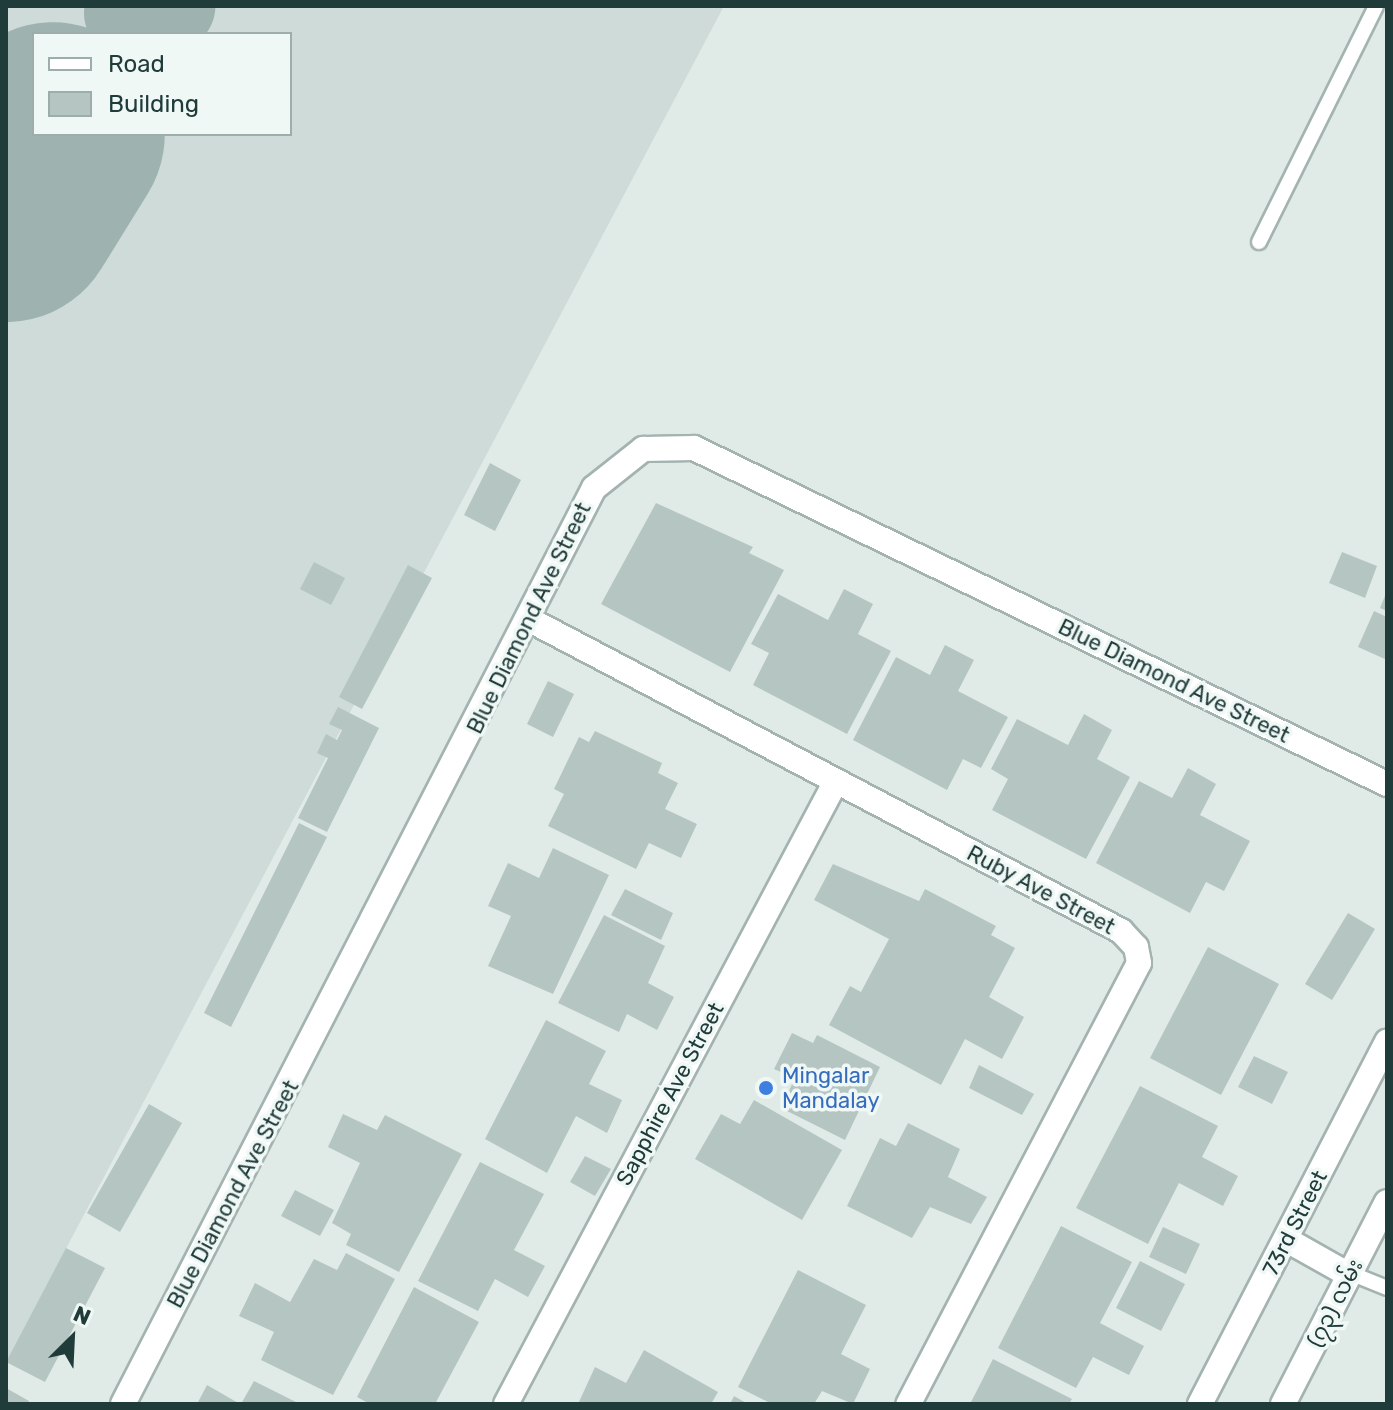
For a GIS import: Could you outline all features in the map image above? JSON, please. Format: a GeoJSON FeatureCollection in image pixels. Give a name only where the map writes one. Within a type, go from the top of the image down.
{"type":"FeatureCollection","features":[{"type":"Feature","properties":{"kind":"street","name":"Blue Diamond Ave Street"},"geometry":{"type":"LineString","coordinates":[[123,1404],[530,620],[594,488],[643,449],[694,448],[1387,784]]}},
{"type":"Feature","properties":{"kind":"street","name":"Ruby Ave Street"},"geometry":{"type":"LineString","coordinates":[[530,620],[1121,931],[1139,955],[908,1404]]}},
{"type":"Feature","properties":{"kind":"street","name":"Sapphire Ave Street"},"geometry":{"type":"LineString","coordinates":[[506,1404],[835,783]]}},
{"type":"Feature","properties":{"kind":"street","name":"73rd Street"},"geometry":{"type":"LineString","coordinates":[[1200,1404],[1387,1041]]}},
{"type":"Feature","properties":{"kind":"street","name":"(၇၃) လမ်း"},"geometry":{"type":"LineString","coordinates":[[1283,1404],[1387,1202]]}},
{"type":"Feature","properties":{"kind":"street"},"geometry":{"type":"LineString","coordinates":[[1287,1240],[1350,1274]]}},
{"type":"Feature","properties":{"kind":"lane"},"geometry":{"type":"LineString","coordinates":[[1259,242],[1376,6]]}},
{"type":"Feature","properties":{"kind":"lane"},"geometry":{"type":"LineString","coordinates":[[1350,1274],[1387,1288]]}},
{"type":"Feature","properties":{"kind":"shaded area"},"geometry":{"type":"Polygon","coordinates":[[[6,6],[724,6],[6,1362],[6,6]]]}},
{"type":"Feature","properties":{"kind":"building"},"geometry":{"type":"Polygon","coordinates":[[[490,463],[521,480],[495,531],[464,515],[490,463]]]}},
{"type":"Feature","properties":{"kind":"building"},"geometry":{"type":"Polygon","coordinates":[[[656,503],[753,547],[749,553],[784,570],[730,672],[601,604],[656,503]]]}},
{"type":"Feature","properties":{"kind":"building"},"geometry":{"type":"Polygon","coordinates":[[[1342,552],[1377,566],[1365,598],[1329,583],[1342,552]]]}},
{"type":"Feature","properties":{"kind":"building"},"geometry":{"type":"Polygon","coordinates":[[[314,562],[345,578],[331,605],[300,589],[314,562]]]}},
{"type":"Feature","properties":{"kind":"building"},"geometry":{"type":"Polygon","coordinates":[[[408,565],[432,578],[362,709],[339,697],[408,565]]]}},
{"type":"Feature","properties":{"kind":"building"},"geometry":{"type":"Polygon","coordinates":[[[844,589],[873,604],[858,634],[891,651],[847,734],[753,685],[769,653],[751,644],[778,594],[828,620],[844,589]]]}},
{"type":"Feature","properties":{"kind":"building"},"geometry":{"type":"Polygon","coordinates":[[[1387,591],[1387,611],[1380,608],[1387,591]]]}},
{"type":"Feature","properties":{"kind":"building"},"geometry":{"type":"Polygon","coordinates":[[[1374,611],[1387,617],[1387,660],[1358,647],[1374,611]]]}},
{"type":"Feature","properties":{"kind":"building"},"geometry":{"type":"Polygon","coordinates":[[[945,645],[974,660],[958,691],[1008,717],[981,768],[963,759],[947,790],[853,740],[896,657],[930,675],[945,645]]]}},
{"type":"Feature","properties":{"kind":"building"},"geometry":{"type":"Polygon","coordinates":[[[548,681],[574,694],[553,737],[527,724],[548,681]]]}},
{"type":"Feature","properties":{"kind":"building"},"geometry":{"type":"Polygon","coordinates":[[[338,707],[379,728],[327,832],[298,818],[328,758],[317,753],[326,734],[337,740],[342,730],[329,724],[338,707]]]}},
{"type":"Feature","properties":{"kind":"building"},"geometry":{"type":"Polygon","coordinates":[[[1084,714],[1112,730],[1097,759],[1130,777],[1086,859],[992,810],[1008,779],[991,769],[1017,719],[1068,745],[1084,714]]]}},
{"type":"Feature","properties":{"kind":"building"},"geometry":{"type":"Polygon","coordinates":[[[595,731],[662,763],[658,773],[678,783],[665,809],[697,824],[681,858],[649,843],[636,869],[548,826],[564,794],[554,789],[579,737],[589,742],[595,731]]]}},
{"type":"Feature","properties":{"kind":"building"},"geometry":{"type":"Polygon","coordinates":[[[1188,768],[1216,784],[1200,815],[1250,841],[1224,891],[1206,882],[1190,913],[1096,863],[1139,781],[1172,798],[1188,768]]]}},
{"type":"Feature","properties":{"kind":"building"},"geometry":{"type":"Polygon","coordinates":[[[299,823],[327,837],[231,1027],[204,1013],[299,823]]]}},
{"type":"Feature","properties":{"kind":"building"},"geometry":{"type":"Polygon","coordinates":[[[553,848],[609,875],[553,994],[488,966],[511,916],[488,906],[508,863],[539,878],[553,848]]]}},
{"type":"Feature","properties":{"kind":"building"},"geometry":{"type":"Polygon","coordinates":[[[833,864],[919,901],[925,889],[996,926],[991,935],[1015,948],[989,997],[1024,1017],[1002,1059],[965,1039],[941,1085],[829,1025],[850,986],[861,992],[889,939],[814,900],[833,864]]]}},
{"type":"Feature","properties":{"kind":"building"},"geometry":{"type":"Polygon","coordinates":[[[625,889],[673,913],[661,940],[611,915],[625,889]]]}},
{"type":"Feature","properties":{"kind":"building"},"geometry":{"type":"Polygon","coordinates":[[[1348,913],[1375,929],[1332,1000],[1305,984],[1348,913]]]}},
{"type":"Feature","properties":{"kind":"building"},"geometry":{"type":"Polygon","coordinates":[[[604,915],[665,946],[648,983],[674,997],[657,1030],[627,1014],[619,1032],[558,1003],[604,915]]]}},
{"type":"Feature","properties":{"kind":"building"},"geometry":{"type":"Polygon","coordinates":[[[1208,947],[1279,984],[1221,1095],[1150,1058],[1208,947]]]}},
{"type":"Feature","properties":{"kind":"building"},"geometry":{"type":"Polygon","coordinates":[[[546,1020],[606,1051],[589,1084],[622,1100],[607,1133],[576,1116],[547,1173],[485,1139],[546,1020]]]}},
{"type":"Feature","properties":{"kind":"building"},"geometry":{"type":"Polygon","coordinates":[[[792,1033],[813,1043],[817,1035],[880,1067],[845,1140],[781,1108],[795,1078],[774,1069],[792,1033]]]}},
{"type":"Feature","properties":{"kind":"building"},"geometry":{"type":"Polygon","coordinates":[[[1254,1056],[1288,1072],[1272,1104],[1238,1087],[1254,1056]]]}},
{"type":"Feature","properties":{"kind":"building"},"geometry":{"type":"Polygon","coordinates":[[[979,1065],[1034,1094],[1022,1115],[969,1088],[979,1065]]]}},
{"type":"Feature","properties":{"kind":"building"},"geometry":{"type":"Polygon","coordinates":[[[1140,1086],[1218,1126],[1202,1157],[1238,1176],[1223,1206],[1179,1183],[1148,1244],[1076,1208],[1140,1086]]]}},
{"type":"Feature","properties":{"kind":"building"},"geometry":{"type":"Polygon","coordinates":[[[754,1100],[842,1150],[802,1220],[695,1159],[721,1114],[740,1124],[754,1100]]]}},
{"type":"Feature","properties":{"kind":"building"},"geometry":{"type":"Polygon","coordinates":[[[149,1104],[182,1123],[120,1232],[87,1213],[149,1104]]]}},
{"type":"Feature","properties":{"kind":"building"},"geometry":{"type":"Polygon","coordinates":[[[343,1114],[377,1130],[385,1115],[462,1154],[399,1272],[346,1245],[351,1234],[332,1223],[360,1163],[328,1147],[343,1114]]]}},
{"type":"Feature","properties":{"kind":"building"},"geometry":{"type":"Polygon","coordinates":[[[908,1123],[960,1149],[948,1177],[987,1197],[971,1224],[930,1207],[912,1238],[847,1206],[880,1138],[896,1146],[908,1123]]]}},
{"type":"Feature","properties":{"kind":"building"},"geometry":{"type":"Polygon","coordinates":[[[585,1156],[611,1169],[595,1196],[570,1182],[585,1156]]]}},
{"type":"Feature","properties":{"kind":"building"},"geometry":{"type":"Polygon","coordinates":[[[480,1162],[544,1194],[514,1250],[545,1266],[528,1297],[495,1279],[478,1311],[418,1281],[480,1162]]]}},
{"type":"Feature","properties":{"kind":"building"},"geometry":{"type":"Polygon","coordinates":[[[295,1190],[334,1210],[320,1236],[281,1216],[295,1190]]]}},
{"type":"Feature","properties":{"kind":"building"},"geometry":{"type":"Polygon","coordinates":[[[1061,1226],[1132,1262],[1100,1323],[1144,1346],[1129,1375],[1093,1357],[1076,1388],[998,1348],[1061,1226]]]}},
{"type":"Feature","properties":{"kind":"building"},"geometry":{"type":"Polygon","coordinates":[[[1163,1227],[1200,1244],[1186,1274],[1149,1257],[1163,1227]]]}},
{"type":"Feature","properties":{"kind":"building"},"geometry":{"type":"Polygon","coordinates":[[[66,1248],[105,1268],[45,1382],[6,1362],[66,1248]]]}},
{"type":"Feature","properties":{"kind":"building"},"geometry":{"type":"Polygon","coordinates":[[[346,1253],[395,1279],[333,1395],[261,1360],[274,1332],[239,1316],[255,1283],[290,1302],[314,1259],[337,1270],[346,1253]]]}},
{"type":"Feature","properties":{"kind":"building"},"geometry":{"type":"Polygon","coordinates":[[[1140,1261],[1185,1284],[1161,1331],[1116,1308],[1140,1261]]]}},
{"type":"Feature","properties":{"kind":"building"},"geometry":{"type":"Polygon","coordinates":[[[798,1270],[866,1305],[841,1354],[870,1369],[853,1404],[822,1391],[814,1404],[772,1404],[738,1387],[798,1270]]]}},
{"type":"Feature","properties":{"kind":"building"},"geometry":{"type":"Polygon","coordinates":[[[414,1287],[479,1322],[435,1404],[370,1404],[357,1397],[414,1287]]]}},
{"type":"Feature","properties":{"kind":"building"},"geometry":{"type":"Polygon","coordinates":[[[644,1350],[718,1392],[711,1404],[578,1404],[595,1367],[626,1383],[644,1350]]]}},
{"type":"Feature","properties":{"kind":"building"},"geometry":{"type":"Polygon","coordinates":[[[993,1359],[1072,1399],[1069,1404],[970,1404],[993,1359]]]}},
{"type":"Feature","properties":{"kind":"building"},"geometry":{"type":"Polygon","coordinates":[[[254,1381],[300,1404],[241,1404],[254,1381]]]}},
{"type":"Feature","properties":{"kind":"building"},"geometry":{"type":"Polygon","coordinates":[[[207,1385],[240,1404],[197,1404],[207,1385]]]}},
{"type":"Feature","properties":{"kind":"building"},"geometry":{"type":"Polygon","coordinates":[[[6,1388],[29,1401],[27,1404],[6,1404],[6,1388]]]}},
{"type":"Feature","properties":{"kind":"building"},"geometry":{"type":"Polygon","coordinates":[[[734,1396],[748,1404],[730,1404],[734,1396]]]}},
{"type":"Feature","properties":{"kind":"taxiway"},"geometry":{"type":"LineString","coordinates":[[129,13],[170,6]]}},
{"type":"Feature","properties":{"kind":"runway"},"geometry":{"type":"LineString","coordinates":[[6,210],[52,136]]}},
{"type":"Feature","properties":{"kind":"place","name":"Mingalar Mandalay"},"geometry":{"type":"Point","coordinates":[766,1088]}}]}
